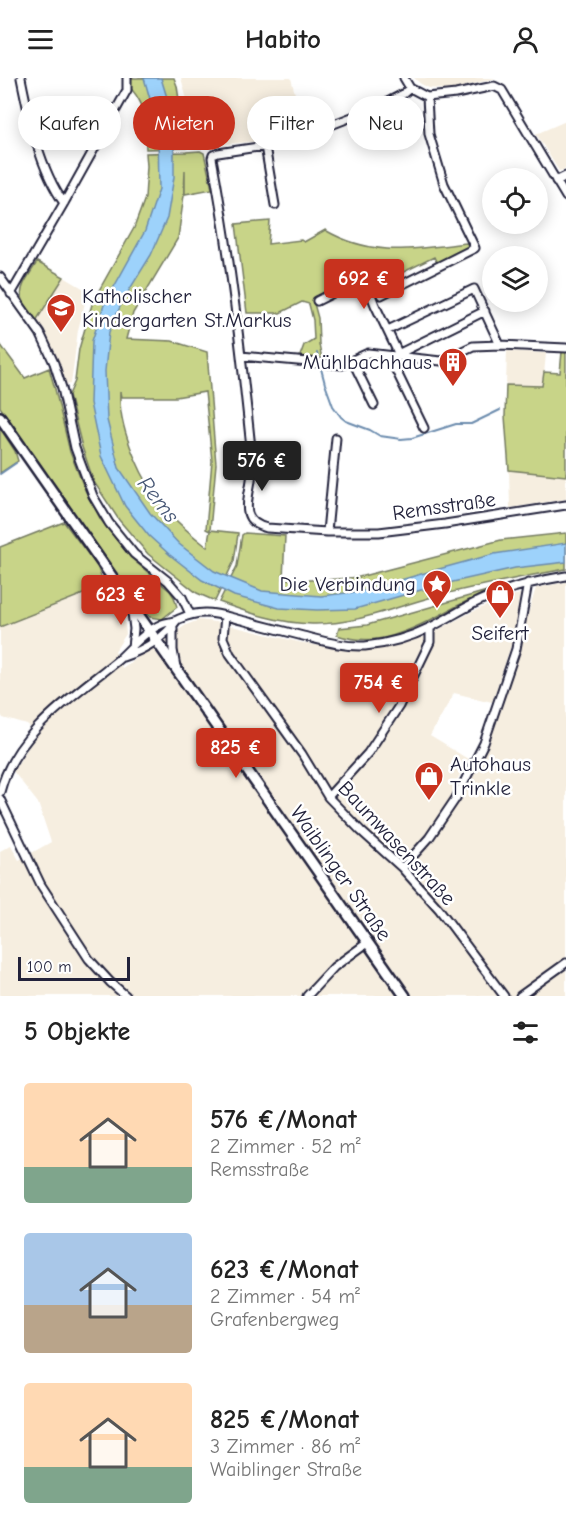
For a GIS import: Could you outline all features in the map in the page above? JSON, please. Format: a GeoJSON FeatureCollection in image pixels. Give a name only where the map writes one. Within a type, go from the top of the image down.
{"type":"FeatureCollection","features":[{"type":"Feature","properties":{"kind":"main road","name":"Waiblinger Straße"},"geometry":{"type":"LineString","coordinates":[[0,417],[405,996]]}},
{"type":"Feature","properties":{"kind":"street"},"geometry":{"type":"LineString","coordinates":[[21,78],[43,163],[54,190],[64,203]]}},
{"type":"Feature","properties":{"kind":"street"},"geometry":{"type":"LineString","coordinates":[[11,294],[126,90],[127,78]]}},
{"type":"Feature","properties":{"kind":"street"},"geometry":{"type":"LineString","coordinates":[[404,78],[410,88],[427,97],[494,86],[502,90],[566,198]]}},
{"type":"Feature","properties":{"kind":"street"},"geometry":{"type":"LineString","coordinates":[[335,124],[387,102],[410,88]]}},
{"type":"Feature","properties":{"kind":"street"},"geometry":{"type":"LineString","coordinates":[[381,295],[475,248],[444,184],[429,134],[427,97]]}},
{"type":"Feature","properties":{"kind":"street","name":"Remsstraße"},"geometry":{"type":"LineString","coordinates":[[247,149],[213,154],[212,158],[224,220],[253,468],[247,508],[249,518],[254,523],[267,528],[360,533],[405,529],[566,505]]}},
{"type":"Feature","properties":{"kind":"street"},"geometry":{"type":"LineString","coordinates":[[266,150],[275,205]]}},
{"type":"Feature","properties":{"kind":"street"},"geometry":{"type":"LineString","coordinates":[[556,181],[566,176]]}},
{"type":"Feature","properties":{"kind":"street"},"geometry":{"type":"LineString","coordinates":[[0,277],[40,333],[54,363],[75,448],[93,496],[109,523],[134,554],[168,581],[182,597],[190,614]]}},
{"type":"Feature","properties":{"kind":"street"},"geometry":{"type":"LineString","coordinates":[[317,302],[357,280],[366,282],[399,355]]}},
{"type":"Feature","properties":{"kind":"street"},"geometry":{"type":"LineString","coordinates":[[388,330],[474,289],[482,305]]}},
{"type":"Feature","properties":{"kind":"street"},"geometry":{"type":"LineString","coordinates":[[399,355],[483,312]]}},
{"type":"Feature","properties":{"kind":"street"},"geometry":{"type":"LineString","coordinates":[[485,312],[500,345]]}},
{"type":"Feature","properties":{"kind":"street"},"geometry":{"type":"LineString","coordinates":[[241,356],[342,365],[368,353],[399,355],[441,362],[473,346],[566,348]]}},
{"type":"Feature","properties":{"kind":"street"},"geometry":{"type":"LineString","coordinates":[[389,356],[424,428]]}},
{"type":"Feature","properties":{"kind":"street"},"geometry":{"type":"LineString","coordinates":[[352,360],[374,405]]}},
{"type":"Feature","properties":{"kind":"street"},"geometry":{"type":"LineString","coordinates":[[327,532],[336,438]]}},
{"type":"Feature","properties":{"kind":"street"},"geometry":{"type":"LineString","coordinates":[[0,792],[13,761],[43,723],[68,698],[161,624],[190,614],[206,613],[332,644],[364,646],[404,638],[430,628],[479,601],[528,583],[566,576]]}},
{"type":"Feature","properties":{"kind":"street"},"geometry":{"type":"LineString","coordinates":[[402,868],[429,838],[456,798],[484,743],[516,649],[528,583]]}},
{"type":"Feature","properties":{"kind":"street"},"geometry":{"type":"LineString","coordinates":[[131,605],[134,629],[132,647]]}},
{"type":"Feature","properties":{"kind":"street","name":"Baumwasenstraße"},"geometry":{"type":"LineString","coordinates":[[225,616],[223,638],[230,654],[302,754],[328,797],[402,868],[439,909],[504,996]]}},
{"type":"Feature","properties":{"kind":"street"},"geometry":{"type":"LineString","coordinates":[[119,659],[156,641],[168,632],[177,620]]}},
{"type":"Feature","properties":{"kind":"street"},"geometry":{"type":"LineString","coordinates":[[176,669],[172,630],[177,620]]}},
{"type":"Feature","properties":{"kind":"street"},"geometry":{"type":"LineString","coordinates":[[328,797],[368,753],[399,705],[430,642],[430,628]]}},
{"type":"Feature","properties":{"kind":"street"},"geometry":{"type":"LineString","coordinates":[[0,800],[41,885],[89,959],[126,996]]}},
{"type":"Feature","properties":{"kind":"street"},"geometry":{"type":"LineString","coordinates":[[307,996],[334,967],[367,943]]}},
{"type":"Feature","properties":{"kind":"street"},"geometry":{"type":"LineString","coordinates":[[520,996],[566,963]]}},
{"type":"Feature","properties":{"kind":"shaded area"},"geometry":{"type":"Polygon","coordinates":[[[181,78],[291,78],[296,96],[247,96],[247,142],[235,143],[235,96],[186,96],[181,78]]]}},
{"type":"Feature","properties":{"kind":"shaded area"},"geometry":{"type":"Polygon","coordinates":[[[414,78],[496,78],[446,90],[429,88],[414,78]]]}},
{"type":"Feature","properties":{"kind":"shaded area"},"geometry":{"type":"Polygon","coordinates":[[[566,121],[566,169],[559,171],[536,134],[566,121]]]}},
{"type":"Feature","properties":{"kind":"shaded area","name":"Katholischer Kindergarten St.Markus"},"geometry":{"type":"Polygon","coordinates":[[[64,277],[91,293],[85,303],[78,330],[71,384],[66,385],[54,350],[36,321],[64,277]]]}},
{"type":"Feature","properties":{"kind":"shaded area"},"geometry":{"type":"Polygon","coordinates":[[[507,351],[546,353],[543,386],[506,385],[507,351]]]}},
{"type":"Feature","properties":{"kind":"shaded area"},"geometry":{"type":"Polygon","coordinates":[[[509,470],[566,476],[566,499],[510,508],[509,470]]]}},
{"type":"Feature","properties":{"kind":"shaded area"},"geometry":{"type":"Polygon","coordinates":[[[566,582],[566,996],[0,996],[0,851],[11,845],[19,860],[51,842],[38,803],[13,771],[38,734],[27,725],[3,718],[0,713],[0,627],[104,586],[124,618],[126,634],[115,651],[122,668],[186,625],[199,620],[349,651],[375,649],[424,637],[470,613],[508,596],[520,594],[512,643],[492,702],[454,693],[430,736],[468,759],[455,784],[463,791],[488,744],[536,588],[566,582]]]}},
{"type":"Feature","properties":{"kind":"green space"},"geometry":{"type":"Polygon","coordinates":[[[129,78],[174,78],[178,96],[136,96],[131,89],[129,78]]]}},
{"type":"Feature","properties":{"kind":"green space"},"geometry":{"type":"Polygon","coordinates":[[[146,153],[204,153],[212,189],[185,194],[185,170],[178,238],[133,313],[126,339],[172,341],[207,352],[216,464],[210,530],[238,533],[234,561],[215,601],[197,593],[148,554],[119,520],[94,482],[82,447],[69,395],[75,381],[79,349],[93,301],[134,228],[145,198],[146,153]],[[120,392],[123,423],[141,472],[173,517],[207,547],[210,531],[206,529],[212,461],[205,392],[176,397],[121,397],[120,392]]]}},
{"type":"Feature","properties":{"kind":"green space"},"geometry":{"type":"Polygon","coordinates":[[[270,221],[268,244],[301,240],[304,242],[325,230],[360,245],[377,248],[411,249],[467,243],[468,247],[437,263],[434,257],[371,288],[363,273],[313,300],[318,318],[322,359],[300,356],[304,345],[314,339],[309,304],[302,302],[280,313],[247,313],[236,224],[270,221]]]}},
{"type":"Feature","properties":{"kind":"green space"},"geometry":{"type":"Polygon","coordinates":[[[37,262],[64,277],[36,321],[24,303],[22,292],[37,262]]]}},
{"type":"Feature","properties":{"kind":"green space"},"geometry":{"type":"Polygon","coordinates":[[[0,344],[25,378],[49,368],[70,452],[85,490],[101,520],[131,558],[174,597],[177,607],[162,619],[150,617],[139,605],[0,407],[0,344]]]}},
{"type":"Feature","properties":{"kind":"green space"},"geometry":{"type":"Polygon","coordinates":[[[562,352],[566,352],[566,476],[509,470],[505,416],[506,385],[542,386],[544,372],[560,373],[562,352]]]}},
{"type":"Feature","properties":{"kind":"green space"},"geometry":{"type":"Polygon","coordinates":[[[0,428],[15,451],[18,461],[0,473],[0,428]]]}},
{"type":"Feature","properties":{"kind":"green space"},"geometry":{"type":"Polygon","coordinates":[[[64,522],[97,566],[106,585],[0,627],[0,547],[64,522]]]}},
{"type":"Feature","properties":{"kind":"green space"},"geometry":{"type":"Polygon","coordinates":[[[245,533],[285,536],[283,579],[321,580],[359,577],[501,540],[566,533],[566,569],[432,597],[343,622],[312,624],[288,622],[264,617],[219,602],[237,566],[242,535],[245,533]]]}},
{"type":"Feature","properties":{"kind":"green space"},"geometry":{"type":"Polygon","coordinates":[[[494,589],[392,636],[365,640],[337,635],[339,628],[367,625],[494,589]]]}},
{"type":"Feature","properties":{"kind":"water"},"geometry":{"type":"Polygon","coordinates":[[[144,78],[161,78],[166,96],[149,96],[144,78]]]}},
{"type":"Feature","properties":{"kind":"water"},"geometry":{"type":"Polygon","coordinates":[[[158,150],[174,150],[174,177],[167,218],[151,255],[123,300],[109,332],[105,371],[107,420],[119,468],[150,513],[179,544],[214,571],[262,591],[321,596],[363,591],[494,554],[566,543],[566,562],[515,568],[435,586],[355,609],[279,608],[234,596],[202,580],[149,536],[125,506],[101,456],[90,403],[92,341],[104,305],[145,231],[159,189],[158,150]]]}},
{"type":"Feature","properties":{"kind":"waterway"},"geometry":{"type":"LineString","coordinates":[[317,353],[333,406],[341,417],[380,436],[412,438],[456,424],[471,424],[500,410]]}},
{"type":"Feature","properties":{"kind":"waterway"},"geometry":{"type":"LineString","coordinates":[[0,474],[16,463]]}},
{"type":"Feature","properties":{"kind":"place","name":"Katholischer Kindergarten St.Markus"},"geometry":{"type":"Point","coordinates":[61,334]}},
{"type":"Feature","properties":{"kind":"place","name":"Mühlbachhaus"},"geometry":{"type":"Point","coordinates":[453,388]}},
{"type":"Feature","properties":{"kind":"place","name":"Die Verbindung"},"geometry":{"type":"Point","coordinates":[437,610]}},
{"type":"Feature","properties":{"kind":"place","name":"Seifert"},"geometry":{"type":"Point","coordinates":[500,620]}},
{"type":"Feature","properties":{"kind":"place","name":"Autohaus Trinkle"},"geometry":{"type":"Point","coordinates":[429,802]}},
{"type":"Feature","properties":{"kind":"water label","name":"Rems"},"geometry":{"type":"Point","coordinates":[159,499]}}]}
